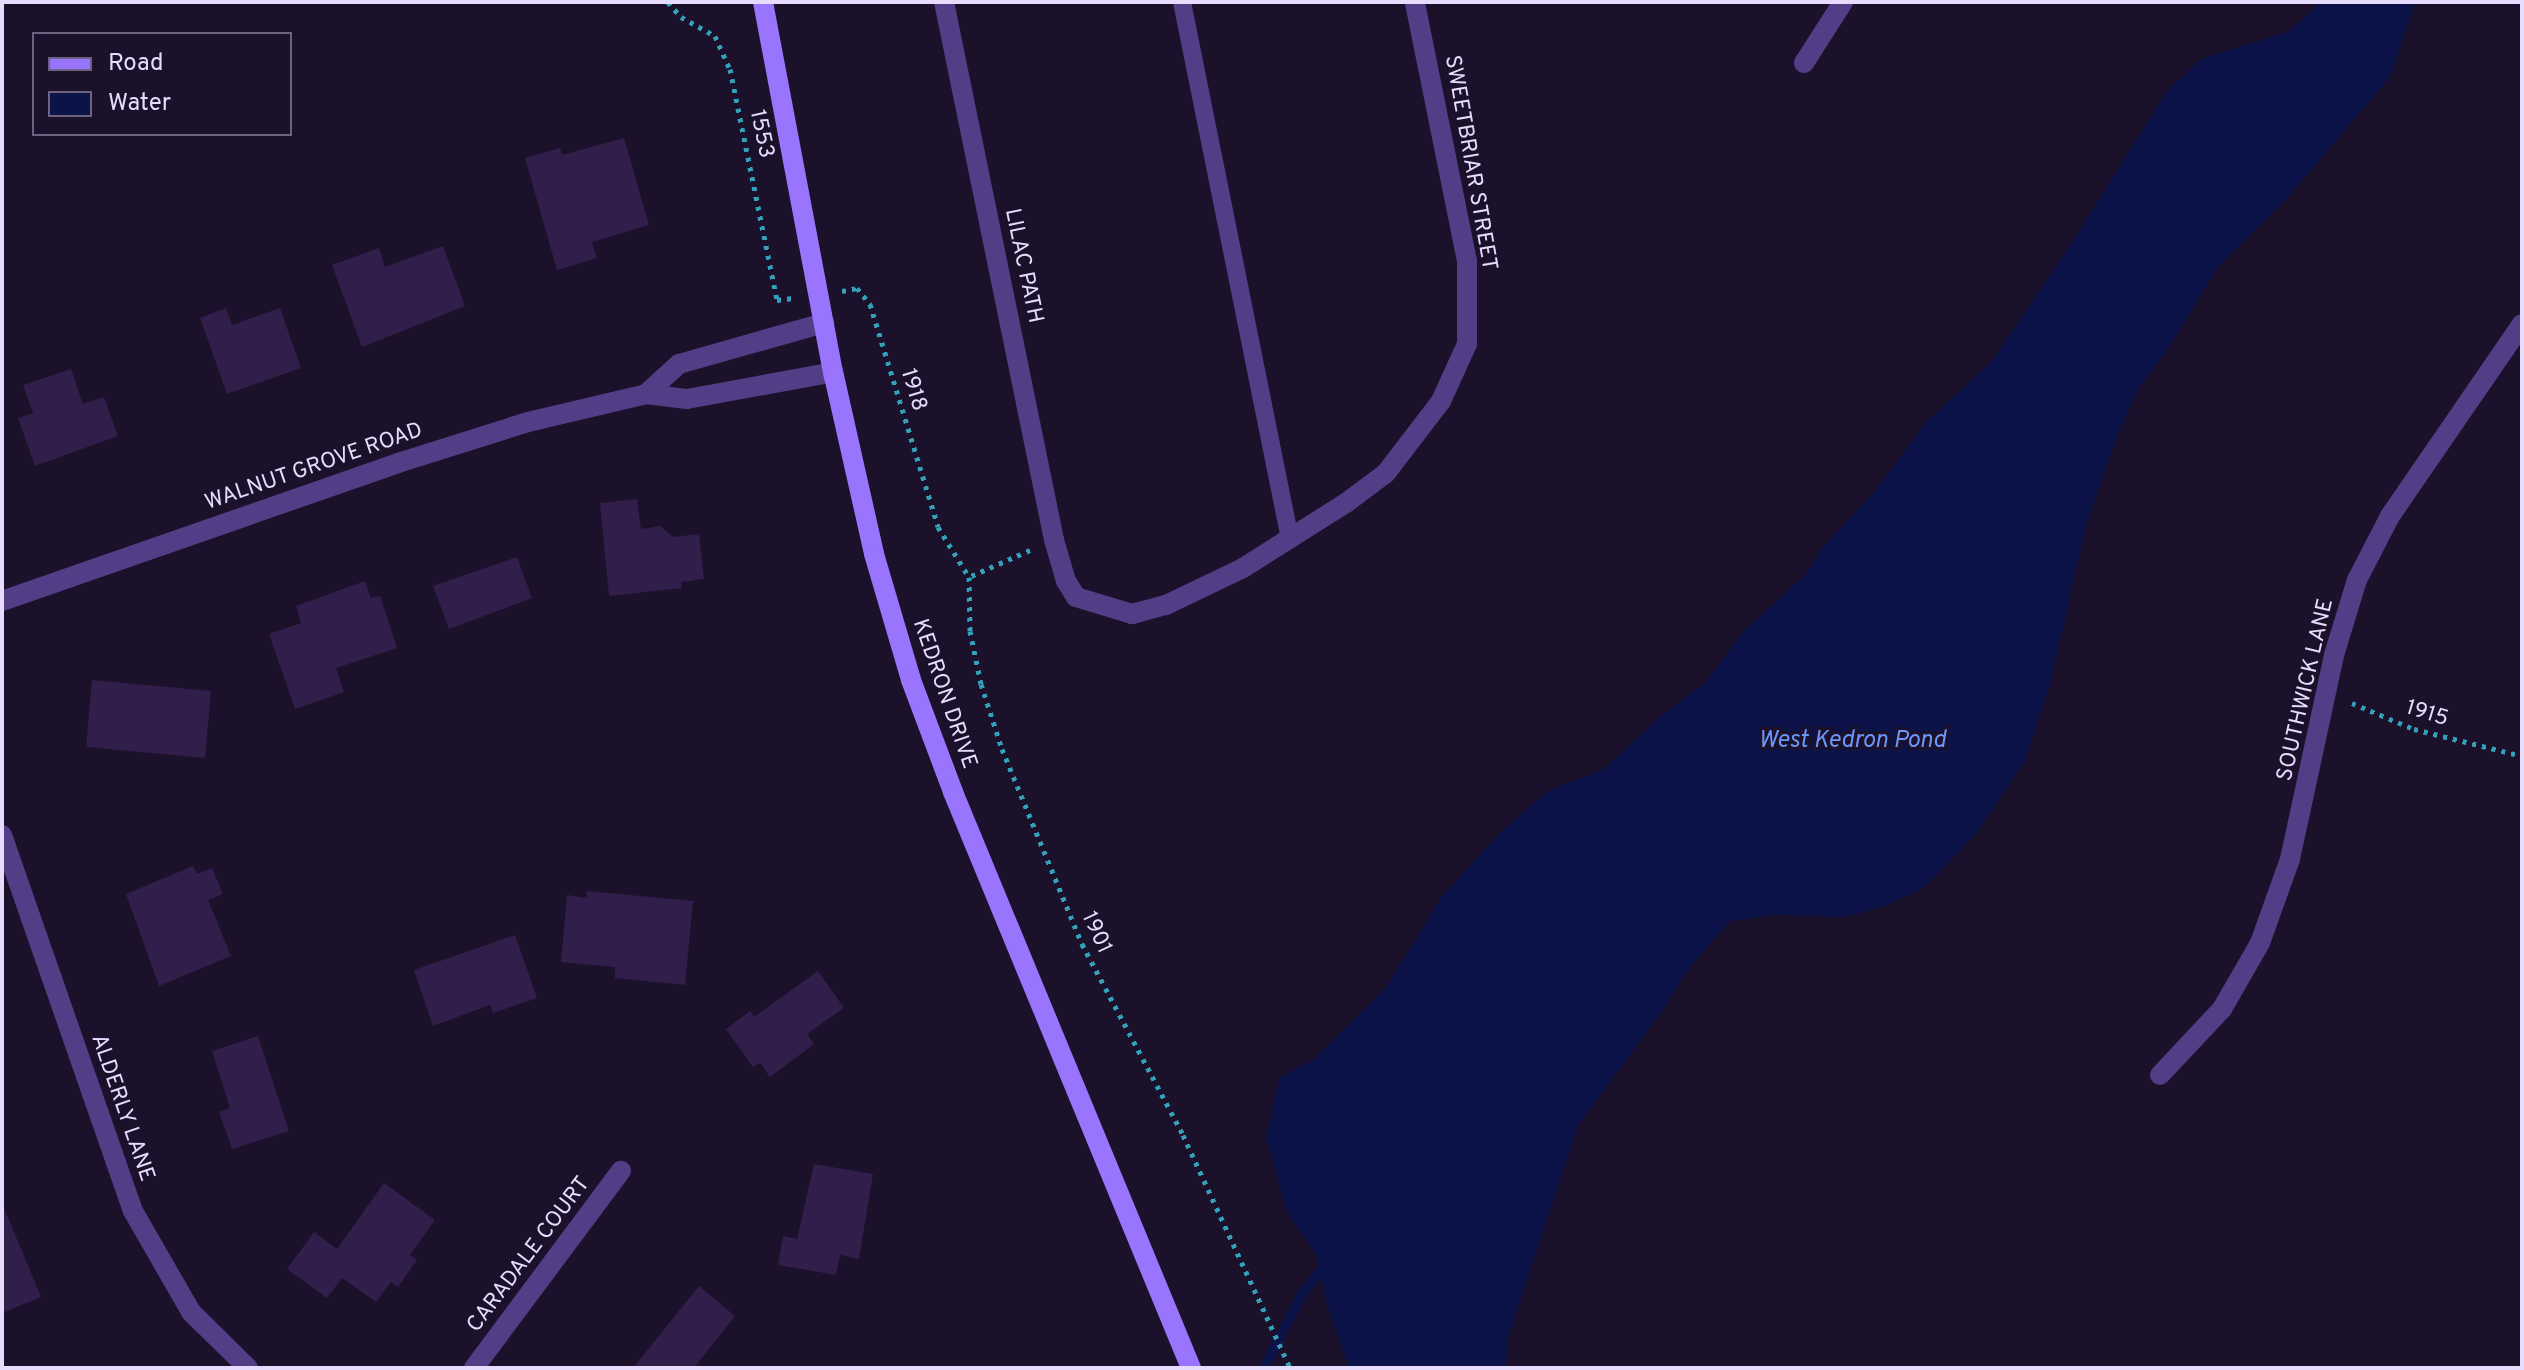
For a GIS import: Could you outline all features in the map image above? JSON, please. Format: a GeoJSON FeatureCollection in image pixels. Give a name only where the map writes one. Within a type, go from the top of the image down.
{"type":"FeatureCollection","features":[{"type":"Feature","properties":{"kind":"street","name":"KEDRON DRIVE"},"geometry":{"type":"LineString","coordinates":[[763,2],[834,372],[874,554],[911,680],[953,792],[1191,1368]]}},
{"type":"Feature","properties":{"kind":"street","name":"LILAC PATH"},"geometry":{"type":"LineString","coordinates":[[944,2],[1054,540]]}},
{"type":"Feature","properties":{"kind":"street","name":"SWEETBRIAR STREET"},"geometry":{"type":"LineString","coordinates":[[1054,540],[1066,581],[1076,597],[1132,614],[1166,605],[1243,568],[1386,473],[1441,401],[1467,344],[1467,261],[1415,2]]}},
{"type":"Feature","properties":{"kind":"street"},"geometry":{"type":"LineString","coordinates":[[1804,63],[1843,2]]}},
{"type":"Feature","properties":{"kind":"street","name":"WALNUT GROVE ROAD"},"geometry":{"type":"LineString","coordinates":[[646,394],[679,364],[824,323]]}},
{"type":"Feature","properties":{"kind":"street","name":"SOUTHWICK LANE"},"geometry":{"type":"LineString","coordinates":[[2160,1075],[2222,1009],[2260,943],[2290,859],[2327,692],[2357,580],[2390,516],[2522,324]]}},
{"type":"Feature","properties":{"kind":"street","name":"WALNUT GROVE ROAD"},"geometry":{"type":"LineString","coordinates":[[2,601],[398,463],[528,422],[646,394],[687,399],[834,372]]}},
{"type":"Feature","properties":{"kind":"street","name":"ALDERLY LANE"},"geometry":{"type":"LineString","coordinates":[[2,835],[133,1211],[191,1312],[248,1368]]}},
{"type":"Feature","properties":{"kind":"street","name":"CARADALE COURT"},"geometry":{"type":"LineString","coordinates":[[474,1368],[621,1171]]}},
{"type":"Feature","properties":{"kind":"lane"},"geometry":{"type":"LineString","coordinates":[[1182,2],[1290,539]]}},
{"type":"Feature","properties":{"kind":"path","name":"1553"},"geometry":{"type":"LineString","coordinates":[[668,2],[681,17],[715,36],[730,69],[777,300]]}},
{"type":"Feature","properties":{"kind":"path","name":"1918"},"geometry":{"type":"LineString","coordinates":[[777,300],[857,288],[870,304],[938,527],[969,577]]}},
{"type":"Feature","properties":{"kind":"path"},"geometry":{"type":"LineString","coordinates":[[969,577],[1054,540]]}},
{"type":"Feature","properties":{"kind":"path","name":"1901"},"geometry":{"type":"LineString","coordinates":[[969,577],[970,631],[981,684],[1024,804],[1082,944],[1183,1135],[1290,1368]]}},
{"type":"Feature","properties":{"kind":"path","name":"1915"},"geometry":{"type":"LineString","coordinates":[[2327,692],[2414,729],[2522,756]]}},
{"type":"Feature","properties":{"kind":"water","name":"West Kedron Pond"},"geometry":{"type":"Polygon","coordinates":[[[2321,2],[2415,2],[2390,77],[2285,201],[2218,267],[2166,352],[2140,386],[2120,429],[2087,521],[2050,685],[2025,761],[1975,835],[1924,888],[1884,906],[1847,917],[1778,915],[1730,921],[1686,972],[1661,1013],[1579,1124],[1508,1338],[1506,1368],[1349,1368],[1325,1298],[1317,1256],[1287,1212],[1266,1137],[1280,1077],[1313,1060],[1385,989],[1442,896],[1502,831],[1548,791],[1604,769],[1662,715],[1706,682],[1743,632],[1807,573],[1821,549],[1877,489],[1926,422],[1991,362],[2065,253],[2167,91],[2201,59],[2288,32],[2321,2]]]}},
{"type":"Feature","properties":{"kind":"building"},"geometry":{"type":"Polygon","coordinates":[[[624,138],[649,225],[592,242],[597,258],[557,270],[525,158],[560,148],[562,155],[624,138]]]}},
{"type":"Feature","properties":{"kind":"building"},"geometry":{"type":"Polygon","coordinates":[[[443,246],[465,306],[362,347],[332,265],[379,248],[385,267],[443,246]]]}},
{"type":"Feature","properties":{"kind":"building"},"geometry":{"type":"Polygon","coordinates":[[[226,308],[232,325],[280,308],[301,368],[227,394],[200,318],[226,308]]]}},
{"type":"Feature","properties":{"kind":"building"},"geometry":{"type":"Polygon","coordinates":[[[71,369],[83,404],[104,397],[118,436],[35,466],[18,418],[33,413],[23,385],[71,369]]]}},
{"type":"Feature","properties":{"kind":"building"},"geometry":{"type":"Polygon","coordinates":[[[637,499],[641,529],[661,526],[673,537],[699,534],[704,579],[681,582],[682,588],[609,596],[600,503],[637,499]]]}},
{"type":"Feature","properties":{"kind":"building"},"geometry":{"type":"Polygon","coordinates":[[[517,557],[532,598],[449,629],[433,586],[517,557]]]}},
{"type":"Feature","properties":{"kind":"building"},"geometry":{"type":"Polygon","coordinates":[[[365,581],[371,598],[380,596],[397,648],[336,668],[344,692],[295,709],[269,634],[301,623],[296,606],[365,581]]]}},
{"type":"Feature","properties":{"kind":"building"},"geometry":{"type":"Polygon","coordinates":[[[92,680],[211,691],[205,758],[86,747],[92,680]]]}},
{"type":"Feature","properties":{"kind":"building"},"geometry":{"type":"Polygon","coordinates":[[[193,866],[197,874],[212,868],[223,894],[208,900],[231,956],[159,986],[126,894],[193,866]]]}},
{"type":"Feature","properties":{"kind":"building"},"geometry":{"type":"Polygon","coordinates":[[[587,891],[693,901],[685,985],[615,978],[615,967],[561,962],[567,895],[587,898],[587,891]]]}},
{"type":"Feature","properties":{"kind":"building"},"geometry":{"type":"Polygon","coordinates":[[[515,935],[537,998],[493,1013],[490,1005],[433,1026],[414,970],[515,935]]]}},
{"type":"Feature","properties":{"kind":"building"},"geometry":{"type":"Polygon","coordinates":[[[818,971],[844,1008],[807,1034],[814,1044],[770,1077],[760,1063],[753,1067],[726,1029],[750,1011],[754,1017],[818,971]]]}},
{"type":"Feature","properties":{"kind":"building"},"geometry":{"type":"Polygon","coordinates":[[[258,1036],[289,1131],[232,1149],[219,1112],[230,1108],[212,1051],[258,1036]]]}},
{"type":"Feature","properties":{"kind":"building"},"geometry":{"type":"Polygon","coordinates":[[[814,1164],[873,1174],[859,1259],[840,1255],[836,1275],[778,1265],[783,1236],[797,1239],[814,1164]]]}},
{"type":"Feature","properties":{"kind":"building"},"geometry":{"type":"Polygon","coordinates":[[[384,1183],[435,1220],[410,1255],[417,1260],[398,1287],[391,1282],[376,1302],[342,1278],[327,1298],[287,1269],[314,1232],[337,1249],[384,1183]]]}},
{"type":"Feature","properties":{"kind":"building"},"geometry":{"type":"Polygon","coordinates":[[[2,1203],[41,1297],[2,1313],[2,1203]]]}},
{"type":"Feature","properties":{"kind":"building"},"geometry":{"type":"Polygon","coordinates":[[[699,1286],[735,1316],[694,1368],[633,1368],[699,1286]]]}},
{"type":"Feature","properties":{"kind":"waterway"},"geometry":{"type":"LineString","coordinates":[[1264,1368],[1302,1294],[1320,1271]]}}]}
